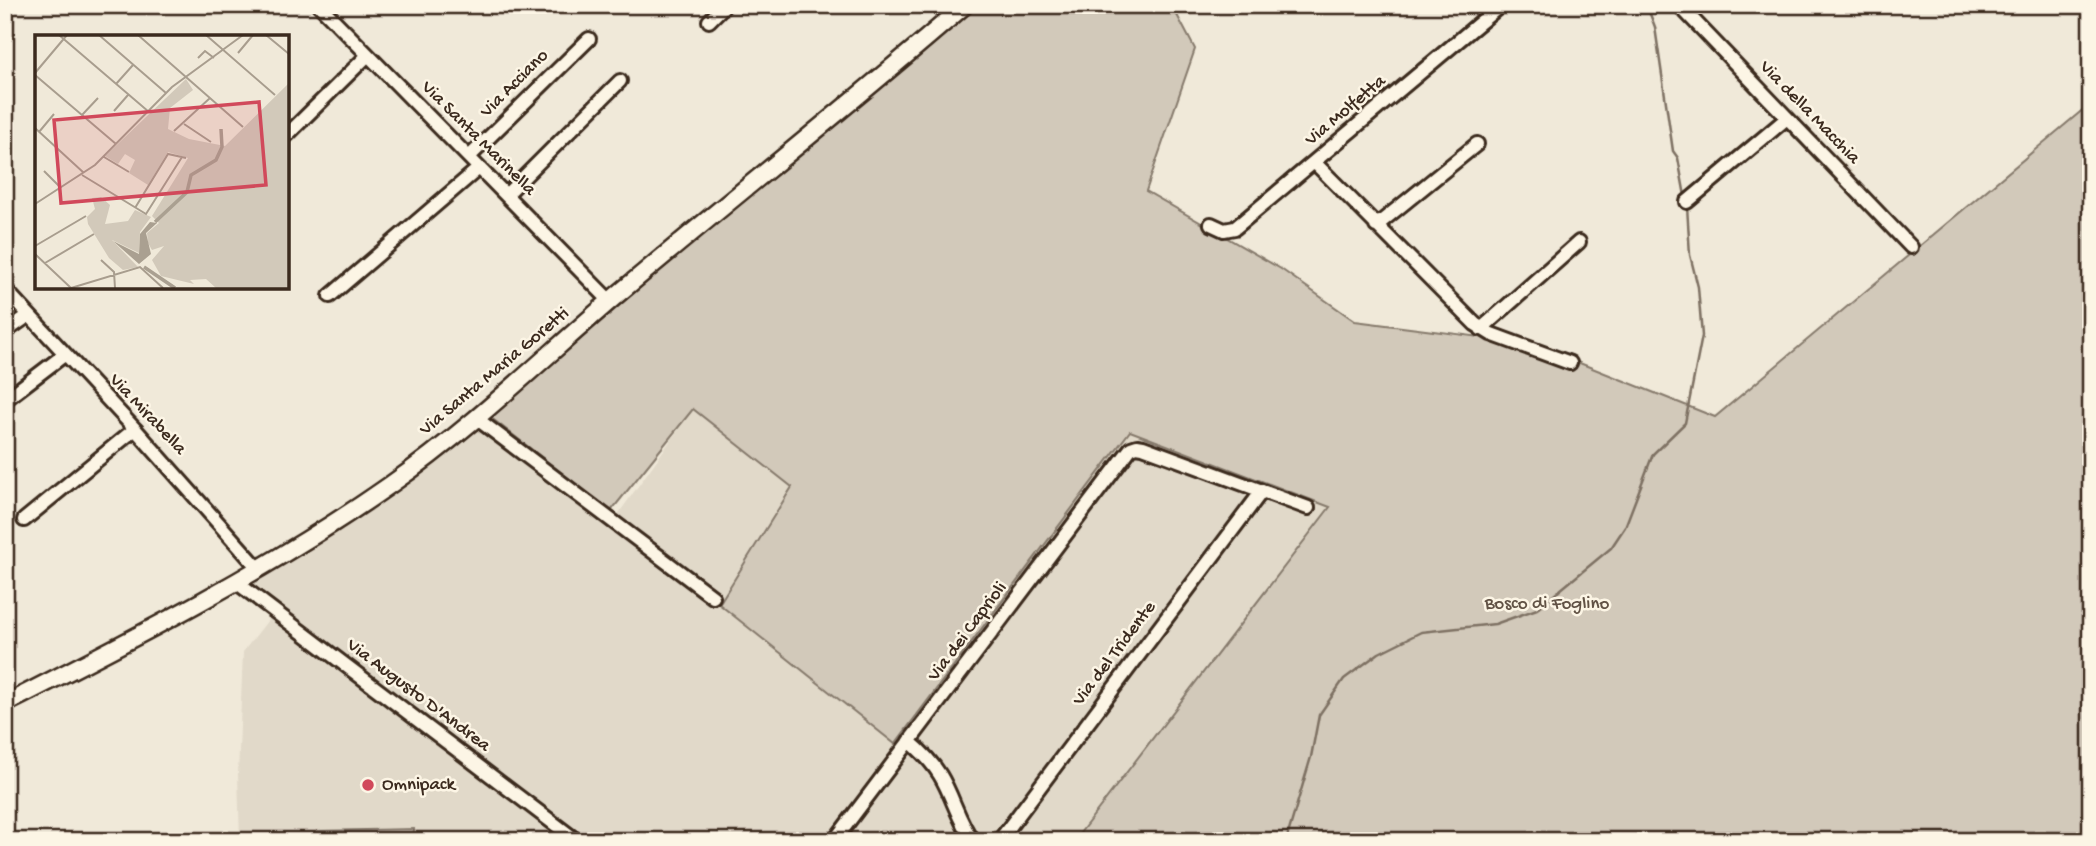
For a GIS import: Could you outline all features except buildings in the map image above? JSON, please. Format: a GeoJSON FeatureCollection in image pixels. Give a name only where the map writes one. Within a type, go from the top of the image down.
{"type":"FeatureCollection","features":[{"type":"Feature","properties":{"kind":"main road","name":"Via Santa Maria Goretti"},"geometry":{"type":"LineString","coordinates":[[7,701],[130,640],[236,582],[391,484],[476,418],[610,301],[965,5]]}},
{"type":"Feature","properties":{"kind":"street","name":"Via Santa Marinella"},"geometry":{"type":"LineString","coordinates":[[318,5],[610,301]]}},
{"type":"Feature","properties":{"kind":"street"},"geometry":{"type":"LineString","coordinates":[[709,20],[724,5]]}},
{"type":"Feature","properties":{"kind":"street","name":"Via Molfetta"},"geometry":{"type":"LineString","coordinates":[[1211,224],[1224,230],[1235,228],[1501,5]]}},
{"type":"Feature","properties":{"kind":"street","name":"Via della Macchia"},"geometry":{"type":"LineString","coordinates":[[1679,5],[1912,247]]}},
{"type":"Feature","properties":{"kind":"street","name":"Via Acciano"},"geometry":{"type":"LineString","coordinates":[[469,157],[589,38]]}},
{"type":"Feature","properties":{"kind":"street"},"geometry":{"type":"LineString","coordinates":[[289,133],[368,55]]}},
{"type":"Feature","properties":{"kind":"street"},"geometry":{"type":"LineString","coordinates":[[506,195],[620,81]]}},
{"type":"Feature","properties":{"kind":"street"},"geometry":{"type":"LineString","coordinates":[[1687,202],[1787,118]]}},
{"type":"Feature","properties":{"kind":"street"},"geometry":{"type":"LineString","coordinates":[[1379,229],[1477,144]]}},
{"type":"Feature","properties":{"kind":"street"},"geometry":{"type":"LineString","coordinates":[[1314,162],[1466,317],[1481,328],[1570,363]]}},
{"type":"Feature","properties":{"kind":"street"},"geometry":{"type":"LineString","coordinates":[[330,296],[479,168]]}},
{"type":"Feature","properties":{"kind":"street"},"geometry":{"type":"LineString","coordinates":[[1379,229],[1458,168]]}},
{"type":"Feature","properties":{"kind":"street"},"geometry":{"type":"LineString","coordinates":[[1481,328],[1579,242]]}},
{"type":"Feature","properties":{"kind":"street","name":"Via Mirabella"},"geometry":{"type":"LineString","coordinates":[[5,289],[135,429],[259,569]]}},
{"type":"Feature","properties":{"kind":"street"},"geometry":{"type":"LineString","coordinates":[[5,332],[29,314]]}},
{"type":"Feature","properties":{"kind":"street"},"geometry":{"type":"LineString","coordinates":[[5,400],[64,355]]}},
{"type":"Feature","properties":{"kind":"street"},"geometry":{"type":"LineString","coordinates":[[476,418],[713,597]]}},
{"type":"Feature","properties":{"kind":"street"},"geometry":{"type":"LineString","coordinates":[[24,520],[135,429]]}},
{"type":"Feature","properties":{"kind":"street","name":"Via dei Caprioli"},"geometry":{"type":"LineString","coordinates":[[834,841],[1133,447],[1143,447],[1262,491]]}},
{"type":"Feature","properties":{"kind":"street"},"geometry":{"type":"LineString","coordinates":[[1262,491],[1307,508]]}},
{"type":"Feature","properties":{"kind":"street","name":"Via del Tridente"},"geometry":{"type":"LineString","coordinates":[[999,841],[1262,491]]}},
{"type":"Feature","properties":{"kind":"street","name":"Via Augusto D'Andrea"},"geometry":{"type":"LineString","coordinates":[[236,582],[577,841]]}},
{"type":"Feature","properties":{"kind":"street"},"geometry":{"type":"LineString","coordinates":[[909,741],[928,758],[939,773],[961,823],[974,841]]}},
{"type":"Feature","properties":{"kind":"shaded area"},"geometry":{"type":"Polygon","coordinates":[[[693,409],[792,487],[895,744],[1130,430],[1330,507],[1074,841],[413,841],[413,829],[317,832],[318,841],[240,841],[238,775],[243,652],[268,620],[250,580],[476,428],[609,527],[693,409]]]}},
{"type":"Feature","properties":{"kind":"green space","name":"Bosco di Foglino"},"geometry":{"type":"Polygon","coordinates":[[[968,5],[1178,5],[1176,13],[1195,49],[1146,191],[1281,269],[1355,321],[1488,338],[1502,332],[1715,417],[2091,103],[2091,841],[1074,841],[1330,507],[1130,431],[895,744],[719,604],[792,487],[693,409],[611,511],[490,417],[968,5]]]}},
{"type":"Feature","properties":{"kind":"green space"},"geometry":{"type":"Polygon","coordinates":[[[414,829],[413,841],[318,841],[317,831],[414,829]]]}},
{"type":"Feature","properties":{"kind":"waterway"},"geometry":{"type":"LineString","coordinates":[[1643,5],[1655,27],[1673,151],[1678,158],[1685,196]]}},
{"type":"Feature","properties":{"kind":"waterway"},"geometry":{"type":"LineString","coordinates":[[1286,841],[1311,757],[1319,715],[1344,679],[1379,653],[1421,632],[1495,624],[1537,609],[1611,548],[1625,527],[1653,454],[1685,423],[1702,336],[1698,287],[1690,255],[1687,206]]}},
{"type":"Feature","properties":{"kind":"place","name":"Omnipack"},"geometry":{"type":"Point","coordinates":[368,785]}}]}
